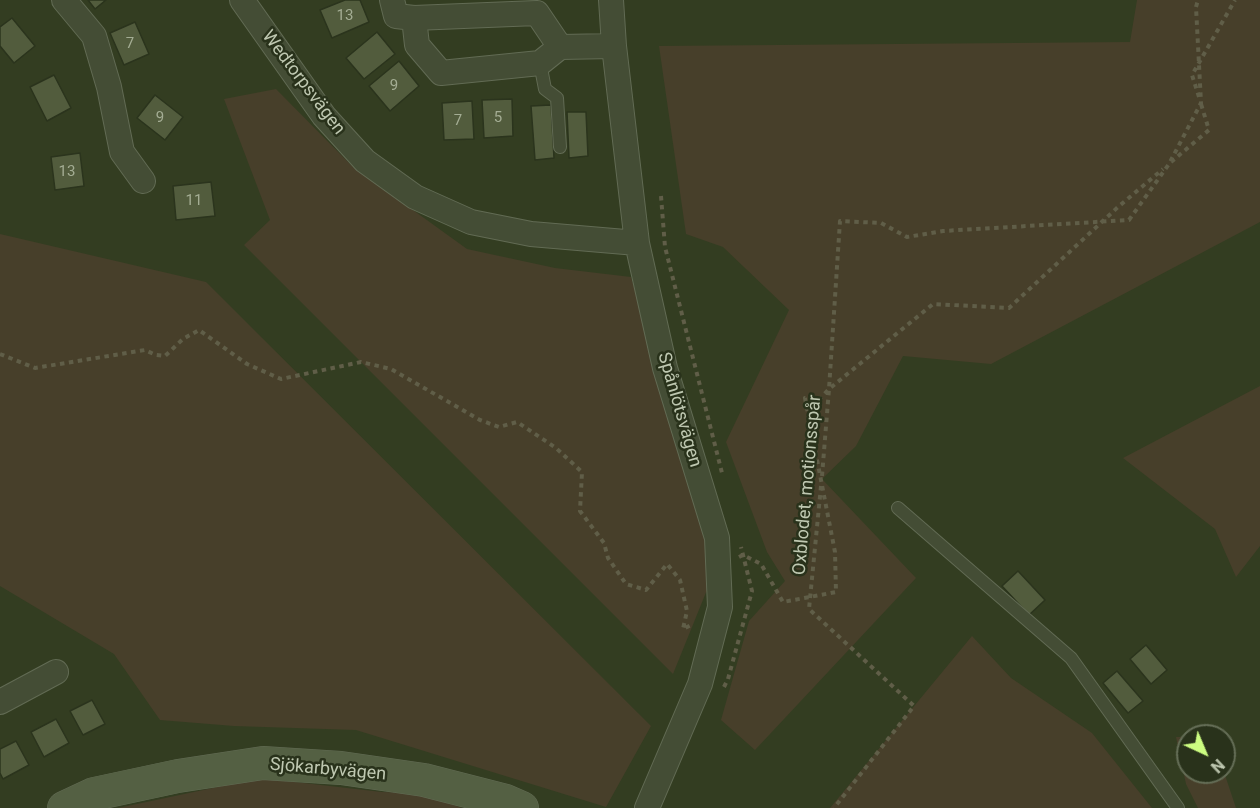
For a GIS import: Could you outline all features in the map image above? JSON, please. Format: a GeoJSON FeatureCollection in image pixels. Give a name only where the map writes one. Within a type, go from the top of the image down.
{"type":"FeatureCollection","features":[{"type":"Feature","properties":{"kind":"street"},"geometry":{"type":"LineString","coordinates":[[64,0],[94,36],[109,87],[122,152],[143,181]]}},
{"type":"Feature","properties":{"kind":"street","name":"Wedtorpsvägen"},"geometry":{"type":"LineString","coordinates":[[242,0],[324,116],[365,161],[415,197],[471,222],[531,234],[637,243]]}},
{"type":"Feature","properties":{"kind":"street"},"geometry":{"type":"LineString","coordinates":[[392,0],[396,16],[414,18],[537,13],[560,47]]}},
{"type":"Feature","properties":{"kind":"street","name":"Spånlötsvägen"},"geometry":{"type":"LineString","coordinates":[[611,0],[614,46],[637,243],[665,368],[717,538],[720,607],[700,684],[647,808]]}},
{"type":"Feature","properties":{"kind":"street"},"geometry":{"type":"LineString","coordinates":[[414,18],[417,45],[441,73],[540,63],[560,47],[614,46]]}},
{"type":"Feature","properties":{"kind":"street"},"geometry":{"type":"LineString","coordinates":[[0,702],[56,672]]}},
{"type":"Feature","properties":{"kind":"street","name":"Sjökarbyvägen"},"geometry":{"type":"LineString","coordinates":[[64,808],[94,794],[178,776],[263,763],[341,768],[424,780],[506,801],[522,808]]}},
{"type":"Feature","properties":{"kind":"lane"},"geometry":{"type":"LineString","coordinates":[[540,63],[545,89],[557,98],[560,147]]}},
{"type":"Feature","properties":{"kind":"lane"},"geometry":{"type":"LineString","coordinates":[[898,508],[1071,658],[1178,808]]}},
{"type":"Feature","properties":{"kind":"path","name":"Oxblodet, motionsspår"},"geometry":{"type":"LineString","coordinates":[[834,808],[914,706],[809,609],[829,389],[933,304],[1009,308],[1118,207],[1209,130],[1191,75],[1235,0]]}},
{"type":"Feature","properties":{"kind":"shaded area"},"geometry":{"type":"Polygon","coordinates":[[[1137,0],[1260,0],[1260,222],[991,364],[903,356],[856,446],[822,479],[916,578],[755,750],[721,720],[749,621],[785,581],[767,552],[726,442],[789,310],[723,247],[686,234],[659,46],[1130,42],[1137,0]]]}},
{"type":"Feature","properties":{"kind":"shaded area"},"geometry":{"type":"Polygon","coordinates":[[[276,89],[352,166],[467,249],[555,268],[631,277],[704,521],[709,585],[673,674],[244,245],[270,220],[224,99],[276,89]]]}},
{"type":"Feature","properties":{"kind":"shaded area"},"geometry":{"type":"Polygon","coordinates":[[[0,234],[206,282],[651,726],[606,807],[356,730],[234,726],[160,720],[114,654],[0,586],[0,234]]]}},
{"type":"Feature","properties":{"kind":"shaded area"},"geometry":{"type":"Polygon","coordinates":[[[1260,386],[1260,546],[1236,577],[1215,529],[1123,458],[1260,386]]]}},
{"type":"Feature","properties":{"kind":"shaded area"},"geometry":{"type":"Polygon","coordinates":[[[972,636],[1011,678],[1092,733],[1152,808],[830,808],[972,636]]]}},
{"type":"Feature","properties":{"kind":"shaded area"},"geometry":{"type":"Polygon","coordinates":[[[260,778],[382,792],[419,793],[462,808],[118,808],[260,778]]]}},
{"type":"Feature","properties":{"kind":"shaded area"},"geometry":{"type":"Polygon","coordinates":[[[1186,784],[1228,784],[1236,808],[1198,808],[1186,784]]]}},
{"type":"Feature","properties":{"kind":"building"},"geometry":{"type":"Polygon","coordinates":[[[88,0],[106,0],[95,9],[88,0]]]}},
{"type":"Feature","properties":{"kind":"building"},"geometry":{"type":"Polygon","coordinates":[[[345,0],[360,0],[369,22],[332,38],[320,10],[345,0]]]}},
{"type":"Feature","properties":{"kind":"building"},"geometry":{"type":"Polygon","coordinates":[[[12,18],[35,46],[14,63],[0,46],[0,27],[12,18]]]}},
{"type":"Feature","properties":{"kind":"building"},"geometry":{"type":"Polygon","coordinates":[[[135,22],[149,54],[124,65],[110,33],[135,22]]]}},
{"type":"Feature","properties":{"kind":"building"},"geometry":{"type":"Polygon","coordinates":[[[377,32],[395,54],[364,79],[346,58],[377,32]]]}},
{"type":"Feature","properties":{"kind":"building"},"geometry":{"type":"Polygon","coordinates":[[[399,61],[419,86],[390,111],[369,86],[399,61]]]}},
{"type":"Feature","properties":{"kind":"building"},"geometry":{"type":"Polygon","coordinates":[[[54,75],[71,108],[47,121],[30,87],[54,75]]]}},
{"type":"Feature","properties":{"kind":"building"},"geometry":{"type":"Polygon","coordinates":[[[155,95],[183,117],[165,140],[137,118],[155,95]]]}},
{"type":"Feature","properties":{"kind":"building"},"geometry":{"type":"Polygon","coordinates":[[[512,99],[513,136],[484,138],[482,100],[512,99]]]}},
{"type":"Feature","properties":{"kind":"building"},"geometry":{"type":"Polygon","coordinates":[[[472,101],[474,139],[444,140],[442,103],[472,101]]]}},
{"type":"Feature","properties":{"kind":"building"},"geometry":{"type":"Polygon","coordinates":[[[551,105],[554,158],[535,160],[531,106],[551,105]]]}},
{"type":"Feature","properties":{"kind":"building"},"geometry":{"type":"Polygon","coordinates":[[[567,112],[586,112],[588,156],[569,158],[567,112]]]}},
{"type":"Feature","properties":{"kind":"building"},"geometry":{"type":"Polygon","coordinates":[[[80,153],[84,186],[55,190],[51,157],[80,153]]]}},
{"type":"Feature","properties":{"kind":"building"},"geometry":{"type":"Polygon","coordinates":[[[211,182],[215,216],[176,220],[173,186],[211,182]]]}},
{"type":"Feature","properties":{"kind":"building"},"geometry":{"type":"Polygon","coordinates":[[[1018,571],[1045,600],[1029,615],[1002,586],[1018,571]]]}},
{"type":"Feature","properties":{"kind":"building"},"geometry":{"type":"Polygon","coordinates":[[[1146,645],[1167,670],[1151,684],[1130,659],[1146,645]]]}},
{"type":"Feature","properties":{"kind":"building"},"geometry":{"type":"Polygon","coordinates":[[[1117,671],[1143,701],[1128,713],[1103,683],[1117,671]]]}},
{"type":"Feature","properties":{"kind":"building"},"geometry":{"type":"Polygon","coordinates":[[[92,700],[105,724],[83,735],[70,711],[92,700]]]}},
{"type":"Feature","properties":{"kind":"building"},"geometry":{"type":"Polygon","coordinates":[[[56,719],[69,743],[44,757],[31,732],[56,719]]]}},
{"type":"Feature","properties":{"kind":"building"},"geometry":{"type":"Polygon","coordinates":[[[16,741],[29,765],[3,779],[0,773],[0,749],[16,741]]]}}]}
